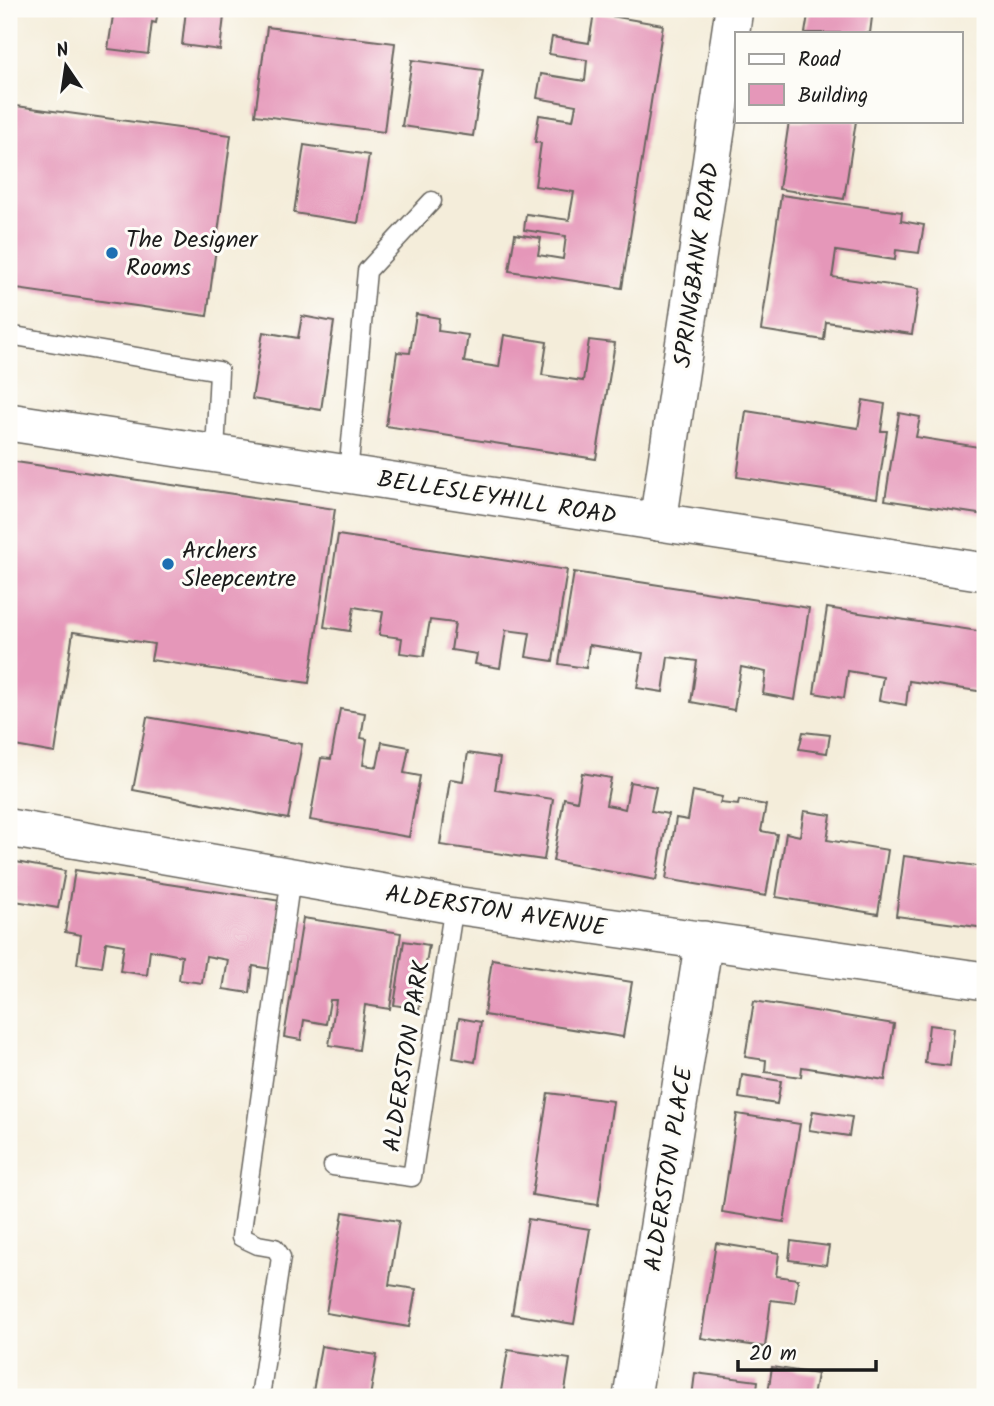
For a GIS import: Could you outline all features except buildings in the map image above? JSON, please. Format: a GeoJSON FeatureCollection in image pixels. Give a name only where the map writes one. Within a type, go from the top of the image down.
{"type":"FeatureCollection","features":[{"type":"Feature","properties":{"kind":"street","name":"SPRINGBANK ROAD"},"geometry":{"type":"LineString","coordinates":[[658,522],[734,9]]}},
{"type":"Feature","properties":{"kind":"street","name":"BELLESLEYHILL ROAD"},"geometry":{"type":"LineString","coordinates":[[9,422],[985,572]]}},
{"type":"Feature","properties":{"kind":"street","name":"ALDERSTON AVENUE"},"geometry":{"type":"LineString","coordinates":[[9,828],[454,905],[985,981]]}},
{"type":"Feature","properties":{"kind":"street","name":"ALDERSTON PLACE"},"geometry":{"type":"LineString","coordinates":[[632,1397],[704,940]]}},
{"type":"Feature","properties":{"kind":"lane"},"geometry":{"type":"LineString","coordinates":[[348,474],[368,271],[432,201]]}},
{"type":"Feature","properties":{"kind":"lane"},"geometry":{"type":"LineString","coordinates":[[9,335],[219,371],[215,453]]}},
{"type":"Feature","properties":{"kind":"lane"},"geometry":{"type":"LineString","coordinates":[[260,1397],[281,1257],[275,1248],[258,1245],[241,1237],[291,877]]}},
{"type":"Feature","properties":{"kind":"lane","name":"ALDERSTON PARK"},"geometry":{"type":"LineString","coordinates":[[333,1166],[412,1177],[454,905]]}},
{"type":"Feature","properties":{"kind":"place","name":"The Designer Rooms"},"geometry":{"type":"Point","coordinates":[112,253]}},
{"type":"Feature","properties":{"kind":"place","name":"Archers Sleepcentre"},"geometry":{"type":"Point","coordinates":[168,564]}}]}
